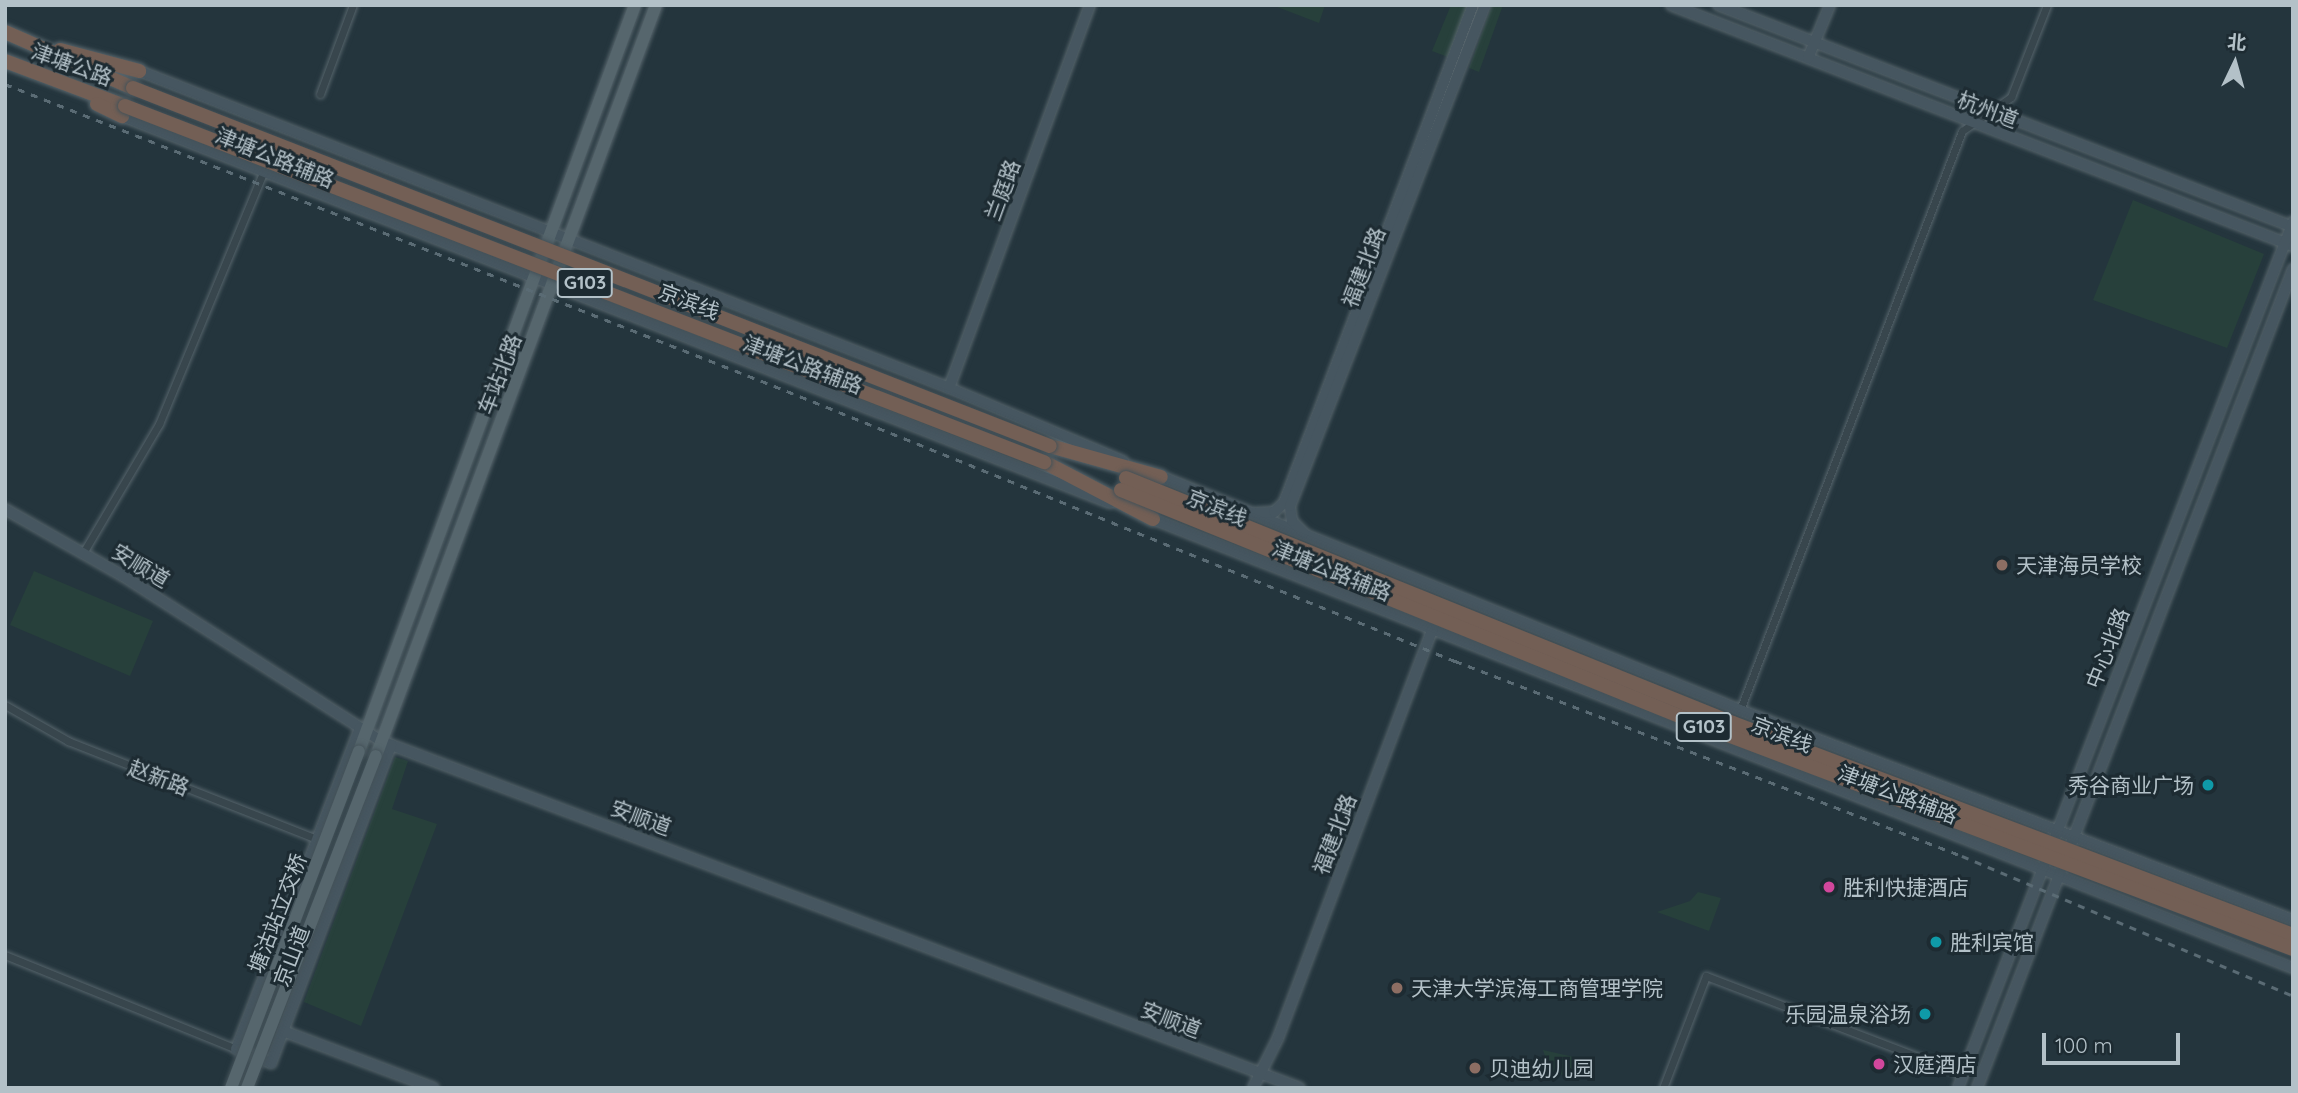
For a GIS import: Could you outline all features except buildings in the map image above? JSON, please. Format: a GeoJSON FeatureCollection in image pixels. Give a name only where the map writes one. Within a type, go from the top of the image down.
{"type":"FeatureCollection","features":[{"type":"Feature","properties":{"kind":"highway","name":"津塘公路"},"geometry":{"type":"LineString","coordinates":[[5,32],[133,88]]}},
{"type":"Feature","properties":{"kind":"highway"},"geometry":{"type":"LineString","coordinates":[[41,46],[139,71]]}},
{"type":"Feature","properties":{"kind":"highway","name":"津塘公路"},"geometry":{"type":"LineString","coordinates":[[5,61],[123,111]]}},
{"type":"Feature","properties":{"kind":"highway","name":"京滨线"},"geometry":{"type":"LineString","coordinates":[[133,88],[1050,446],[1124,484],[1709,728],[2293,949]]}},
{"type":"Feature","properties":{"kind":"highway","name":"京滨线"},"geometry":{"type":"LineString","coordinates":[[123,111],[1044,462],[1124,484],[1733,723],[2293,935]]}},
{"type":"Feature","properties":{"kind":"highway"},"geometry":{"type":"LineString","coordinates":[[1050,446],[1161,477]]}},
{"type":"Feature","properties":{"kind":"highway","name":"G103"},"geometry":{"type":"LineString","coordinates":[[1044,462],[1153,519]]}},
{"type":"Feature","properties":{"kind":"main road","name":"车站北路"},"geometry":{"type":"LineString","coordinates":[[359,751],[363,730],[635,5]]}},
{"type":"Feature","properties":{"kind":"main road","name":"车站北路"},"geometry":{"type":"LineString","coordinates":[[376,756],[386,743],[656,5]]}},
{"type":"Feature","properties":{"kind":"main road","name":"兰庭路"},"geometry":{"type":"LineString","coordinates":[[949,388],[1090,5]]}},
{"type":"Feature","properties":{"kind":"main road","name":"福建北路"},"geometry":{"type":"LineString","coordinates":[[1248,512],[1268,514],[1284,503],[1473,5]]}},
{"type":"Feature","properties":{"kind":"main road","name":"福建北路"},"geometry":{"type":"LineString","coordinates":[[1309,537],[1293,522],[1290,506],[1485,5]]}},
{"type":"Feature","properties":{"kind":"main road","name":"杭州道"},"geometry":{"type":"LineString","coordinates":[[1671,5],[2263,235],[2291,236]]}},
{"type":"Feature","properties":{"kind":"main road","name":"杭州道"},"geometry":{"type":"LineString","coordinates":[[1718,5],[2270,219],[2291,236]]}},
{"type":"Feature","properties":{"kind":"main road"},"geometry":{"type":"LineString","coordinates":[[1808,58],[1830,5]]}},
{"type":"Feature","properties":{"kind":"main road","name":"津塘公路辅路"},"geometry":{"type":"LineString","coordinates":[[139,71],[949,388],[1161,477],[1740,710],[2025,822],[2293,920]]}},
{"type":"Feature","properties":{"kind":"main road","name":"津塘公路辅路"},"geometry":{"type":"LineString","coordinates":[[123,111],[263,173],[1153,519],[2050,876],[2293,968]]}},
{"type":"Feature","properties":{"kind":"main road"},"geometry":{"type":"LineString","coordinates":[[2270,219],[2293,214]]}},
{"type":"Feature","properties":{"kind":"main road","name":"中心北路"},"geometry":{"type":"LineString","coordinates":[[1977,1088],[2045,909],[2050,876],[2050,849],[2278,259],[2291,236]]}},
{"type":"Feature","properties":{"kind":"main road","name":"中心北路"},"geometry":{"type":"LineString","coordinates":[[1958,1088],[2031,902],[2072,839],[2293,269]]}},
{"type":"Feature","properties":{"kind":"main road","name":"安顺道"},"geometry":{"type":"LineString","coordinates":[[5,509],[82,553],[386,743],[1300,1088]]}},
{"type":"Feature","properties":{"kind":"main road","name":"福建北路"},"geometry":{"type":"LineString","coordinates":[[1253,1088],[1278,1038],[1447,593]]}},
{"type":"Feature","properties":{"kind":"main road"},"geometry":{"type":"LineString","coordinates":[[236,1049],[317,839],[363,730]]}},
{"type":"Feature","properties":{"kind":"main road","name":"京山道"},"geometry":{"type":"LineString","coordinates":[[236,1049],[271,1062],[386,743]]}},
{"type":"Feature","properties":{"kind":"main road","name":"塘沽站立交桥"},"geometry":{"type":"LineString","coordinates":[[231,1088],[359,751]]}},
{"type":"Feature","properties":{"kind":"main road","name":"塘沽站立交桥"},"geometry":{"type":"LineString","coordinates":[[247,1088],[376,756]]}},
{"type":"Feature","properties":{"kind":"main road"},"geometry":{"type":"LineString","coordinates":[[2025,822],[2049,820],[2069,800]]}},
{"type":"Feature","properties":{"kind":"main road"},"geometry":{"type":"LineString","coordinates":[[2025,822],[2050,849]]}},
{"type":"Feature","properties":{"kind":"main road"},"geometry":{"type":"LineString","coordinates":[[2012,860],[2029,877],[2031,902]]}},
{"type":"Feature","properties":{"kind":"main road"},"geometry":{"type":"LineString","coordinates":[[283,1031],[433,1088]]}},
{"type":"Feature","properties":{"kind":"street"},"geometry":{"type":"LineString","coordinates":[[320,94],[354,5]]}},
{"type":"Feature","properties":{"kind":"street"},"geometry":{"type":"LineString","coordinates":[[1740,710],[1962,131],[2011,97],[2047,5]]}},
{"type":"Feature","properties":{"kind":"street"},"geometry":{"type":"LineString","coordinates":[[82,553],[159,424],[263,173]]}},
{"type":"Feature","properties":{"kind":"street","name":"赵新路"},"geometry":{"type":"LineString","coordinates":[[5,705],[68,741],[317,839]]}},
{"type":"Feature","properties":{"kind":"street"},"geometry":{"type":"LineString","coordinates":[[5,956],[236,1049]]}},
{"type":"Feature","properties":{"kind":"street"},"geometry":{"type":"LineString","coordinates":[[1663,1088],[1706,976],[1963,1074]]}},
{"type":"Feature","properties":{"kind":"green space"},"geometry":{"type":"Polygon","coordinates":[[[1272,5],[1325,5],[1319,23],[1272,5]]]}},
{"type":"Feature","properties":{"kind":"green space"},"geometry":{"type":"Polygon","coordinates":[[[1451,5],[1468,5],[1448,57],[1432,51],[1451,5]]]}},
{"type":"Feature","properties":{"kind":"green space"},"geometry":{"type":"Polygon","coordinates":[[[1492,5],[1503,5],[1479,72],[1469,68],[1492,5]]]}},
{"type":"Feature","properties":{"kind":"green space"},"geometry":{"type":"Polygon","coordinates":[[[2133,200],[2264,254],[2227,348],[2093,300],[2133,200]]]}},
{"type":"Feature","properties":{"kind":"green space"},"geometry":{"type":"Polygon","coordinates":[[[34,571],[153,621],[130,676],[10,625],[34,571]]]}},
{"type":"Feature","properties":{"kind":"green space"},"geometry":{"type":"Polygon","coordinates":[[[395,757],[408,761],[392,809],[437,824],[361,1026],[304,1002],[395,757]]]}},
{"type":"Feature","properties":{"kind":"green space"},"geometry":{"type":"Polygon","coordinates":[[[1698,892],[1721,898],[1709,931],[1657,912],[1690,901],[1698,892]]]}},
{"type":"Feature","properties":{"kind":"green space"},"geometry":{"type":"Polygon","coordinates":[[[1543,1050],[1587,1060],[1579,1080],[1550,1071],[1543,1050]]]}},
{"type":"Feature","properties":{"kind":"railway"},"geometry":{"type":"LineString","coordinates":[[5,84],[787,391],[1455,661],[1962,856],[2293,996]]}},
{"type":"Feature","properties":{"kind":"place","name":"天津海员学校"},"geometry":{"type":"Point","coordinates":[2002,565]}},
{"type":"Feature","properties":{"kind":"place","name":"秀谷商业广场"},"geometry":{"type":"Point","coordinates":[2208,785]}},
{"type":"Feature","properties":{"kind":"place","name":"胜利快捷酒店"},"geometry":{"type":"Point","coordinates":[1829,887]}},
{"type":"Feature","properties":{"kind":"place","name":"胜利宾馆"},"geometry":{"type":"Point","coordinates":[1936,942]}},
{"type":"Feature","properties":{"kind":"place","name":"天津大学滨海工商管理学院"},"geometry":{"type":"Point","coordinates":[1397,988]}},
{"type":"Feature","properties":{"kind":"place","name":"乐园温泉浴场"},"geometry":{"type":"Point","coordinates":[1925,1014]}},
{"type":"Feature","properties":{"kind":"place","name":"汉庭酒店"},"geometry":{"type":"Point","coordinates":[1879,1064]}},
{"type":"Feature","properties":{"kind":"place","name":"贝迪幼儿园"},"geometry":{"type":"Point","coordinates":[1475,1068]}}]}
